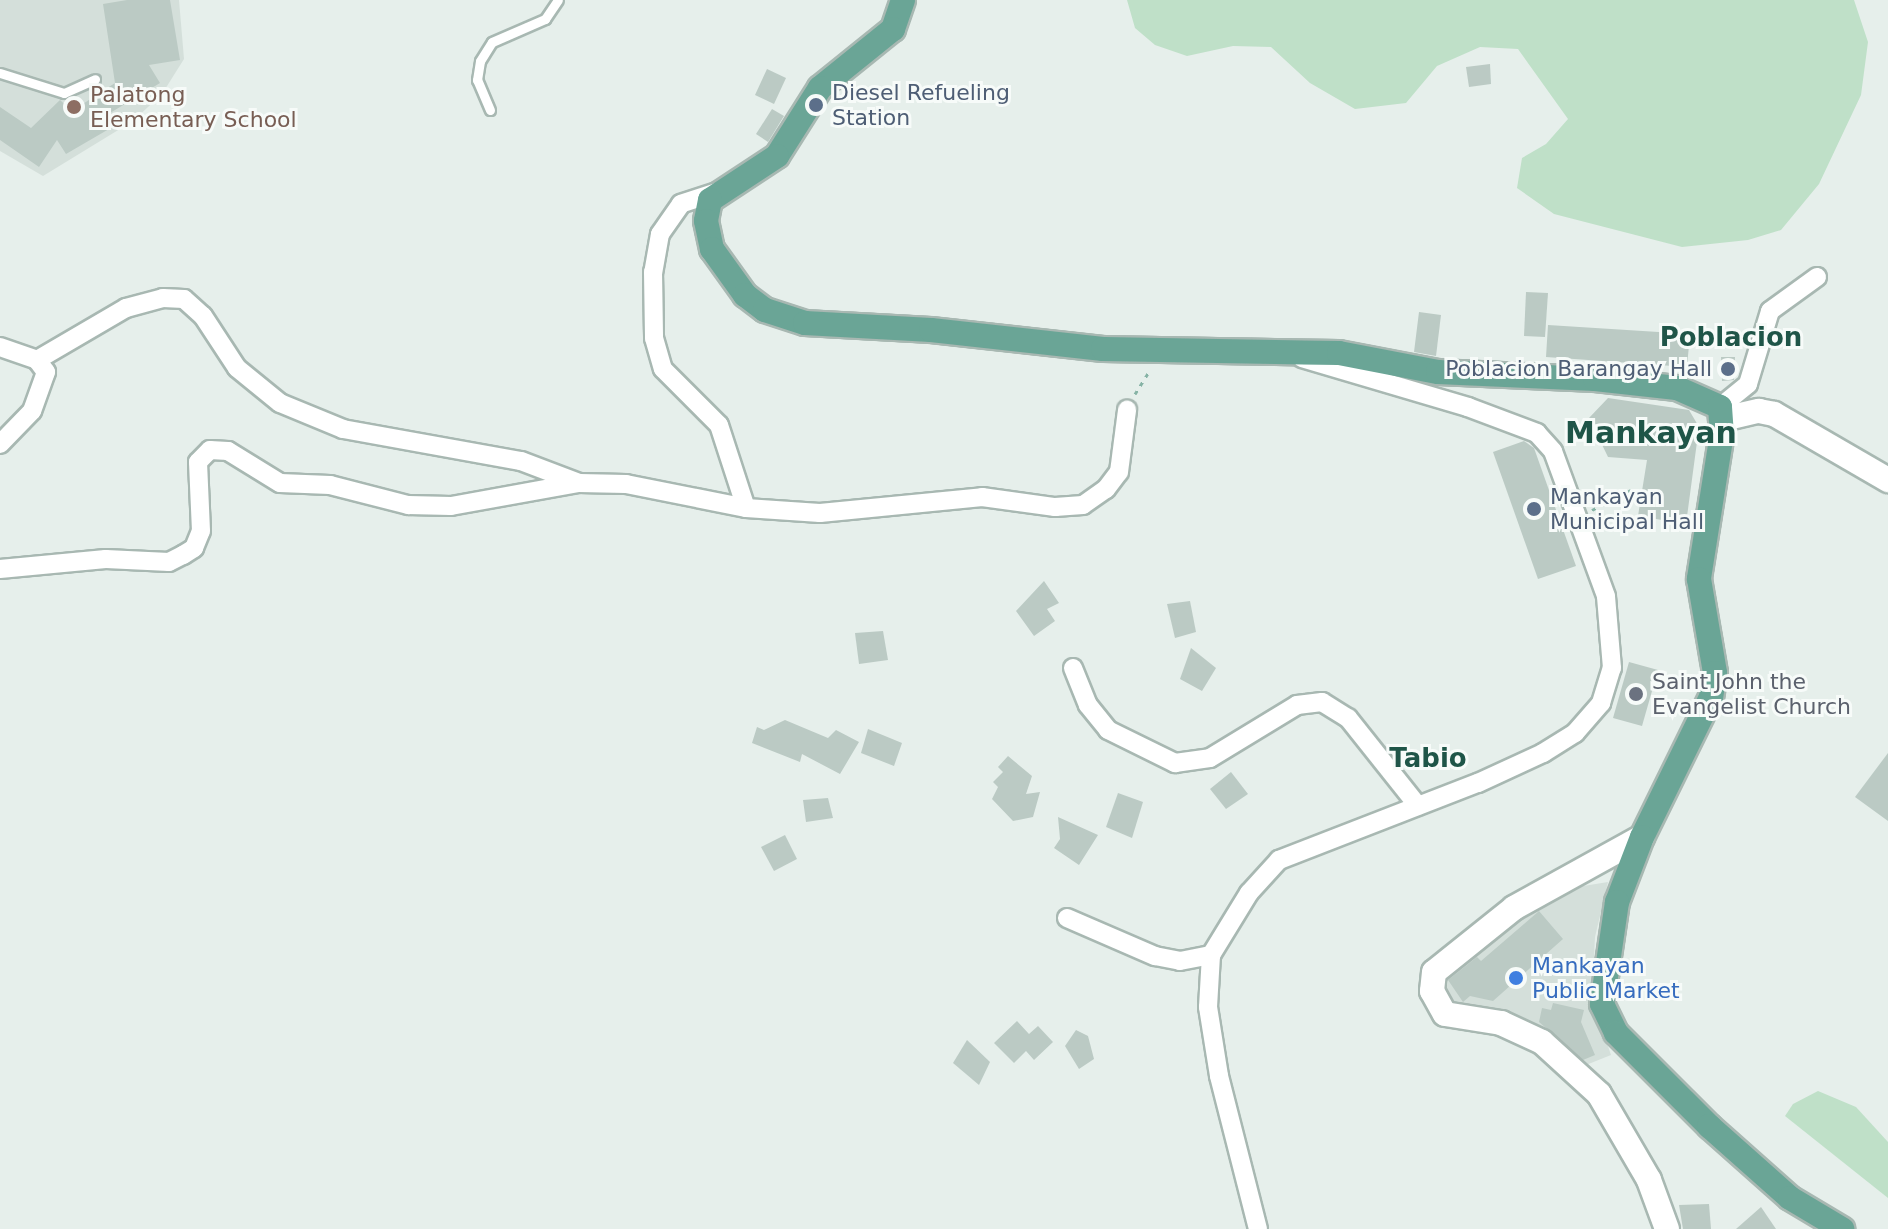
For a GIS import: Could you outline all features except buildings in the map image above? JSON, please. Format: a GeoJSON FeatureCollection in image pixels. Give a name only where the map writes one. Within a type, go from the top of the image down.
{"type":"FeatureCollection","features":[{"type":"Feature","properties":{"kind":"main road"},"geometry":{"type":"LineString","coordinates":[[903,0],[893,29],[820,88],[777,156],[717,192],[706,221],[712,249],[745,295],[780,317],[1163,350],[1339,353],[1438,372],[1662,386],[1702,395],[1721,413],[1699,579],[1715,673],[1711,697],[1642,837],[1617,902],[1602,1004],[1616,1033],[1790,1198],[1842,1229]]}},
{"type":"Feature","properties":{"kind":"street"},"geometry":{"type":"LineString","coordinates":[[717,192],[690,198],[660,234],[653,272],[654,338],[663,369],[719,425],[746,508]]}},
{"type":"Feature","properties":{"kind":"street"},"geometry":{"type":"LineString","coordinates":[[1721,413],[1748,384],[1770,311],[1817,277]]}},
{"type":"Feature","properties":{"kind":"street"},"geometry":{"type":"LineString","coordinates":[[37,360],[126,308],[163,298],[184,299],[203,316],[237,368],[280,403],[343,429],[521,461],[579,483]]}},
{"type":"Feature","properties":{"kind":"street"},"geometry":{"type":"LineString","coordinates":[[0,347],[37,360],[46,372],[43,393],[0,444]]}},
{"type":"Feature","properties":{"kind":"street"},"geometry":{"type":"LineString","coordinates":[[1258,1229],[1219,1076],[1208,1007],[1211,955],[1249,893],[1279,860],[1543,753],[1575,733],[1601,703],[1612,668],[1613,630],[1596,558],[1553,451],[1537,433],[1468,407],[1277,350]]}},
{"type":"Feature","properties":{"kind":"street"},"geometry":{"type":"LineString","coordinates":[[0,569],[106,559],[169,562],[183,555],[194,548],[201,531],[198,462],[210,450],[228,451],[280,483],[330,485],[408,505],[493,502],[579,483],[626,484],[746,508],[820,513],[982,497],[1055,507],[1083,505],[1106,489],[1119,472],[1127,410]]}},
{"type":"Feature","properties":{"kind":"street"},"geometry":{"type":"LineString","coordinates":[[1721,413],[1759,411],[1774,414],[1888,480]]}},
{"type":"Feature","properties":{"kind":"street"},"geometry":{"type":"LineString","coordinates":[[1073,668],[1088,705],[1108,730],[1175,763],[1210,758],[1297,705],[1322,702],[1348,718],[1418,806]]}},
{"type":"Feature","properties":{"kind":"street"},"geometry":{"type":"LineString","coordinates":[[1642,837],[1514,908],[1434,972],[1432,991],[1445,1014],[1501,1023],[1532,1035],[1599,1094],[1649,1180],[1667,1229]]}},
{"type":"Feature","properties":{"kind":"street"},"geometry":{"type":"LineString","coordinates":[[1067,918],[1155,956],[1180,961],[1211,955]]}},
{"type":"Feature","properties":{"kind":"lane"},"geometry":{"type":"LineString","coordinates":[[490,110],[477,80],[480,61],[492,42],[545,19],[558,0]]}},
{"type":"Feature","properties":{"kind":"lane"},"geometry":{"type":"LineString","coordinates":[[0,73],[64,93],[95,79]]}},
{"type":"Feature","properties":{"kind":"path"},"geometry":{"type":"LineString","coordinates":[[1127,410],[1163,350]]}},
{"type":"Feature","properties":{"kind":"path"},"geometry":{"type":"LineString","coordinates":[[1579,518],[1635,488]]}},
{"type":"Feature","properties":{"kind":"shaded area"},"geometry":{"type":"Polygon","coordinates":[[[0,0],[179,0],[184,59],[162,94],[133,121],[43,176],[0,151],[0,0]]]}},
{"type":"Feature","properties":{"kind":"shaded area","name":"Mankayan Public Market"},"geometry":{"type":"Polygon","coordinates":[[[1608,882],[1595,937],[1592,998],[1611,1055],[1576,1069],[1440,999],[1440,974],[1459,955],[1565,889],[1608,882]]]}},
{"type":"Feature","properties":{"kind":"green space"},"geometry":{"type":"Polygon","coordinates":[[[1127,0],[1854,0],[1868,42],[1861,95],[1819,184],[1781,230],[1748,240],[1682,247],[1554,214],[1517,188],[1522,158],[1546,144],[1568,119],[1518,49],[1480,47],[1437,66],[1406,103],[1355,109],[1310,83],[1271,47],[1233,46],[1187,56],[1155,45],[1135,28],[1127,0]]]}},
{"type":"Feature","properties":{"kind":"green space"},"geometry":{"type":"Polygon","coordinates":[[[1818,1091],[1856,1107],[1888,1142],[1888,1198],[1785,1116],[1793,1104],[1818,1091]]]}},
{"type":"Feature","properties":{"kind":"place","name":"Diesel Refueling Station"},"geometry":{"type":"Point","coordinates":[816,105]}},
{"type":"Feature","properties":{"kind":"place","name":"Palatong Elementary School"},"geometry":{"type":"Point","coordinates":[74,107]}},
{"type":"Feature","properties":{"kind":"place","name":"Poblacion Barangay Hall"},"geometry":{"type":"Point","coordinates":[1728,369]}},
{"type":"Feature","properties":{"kind":"place","name":"Mankayan Municipal Hall"},"geometry":{"type":"Point","coordinates":[1534,509]}},
{"type":"Feature","properties":{"kind":"place","name":"Saint John the Evangelist Church"},"geometry":{"type":"Point","coordinates":[1636,694]}},
{"type":"Feature","properties":{"kind":"place","name":"Mankayan Public Market"},"geometry":{"type":"Point","coordinates":[1516,978]}},
{"type":"Feature","properties":{"kind":"district","name":"Poblacion"},"geometry":{"type":"Point","coordinates":[1731,338]}},
{"type":"Feature","properties":{"kind":"district","name":"Mankayan"},"geometry":{"type":"Point","coordinates":[1651,433]}},
{"type":"Feature","properties":{"kind":"district","name":"Tabio"},"geometry":{"type":"Point","coordinates":[1428,759]}}]}
